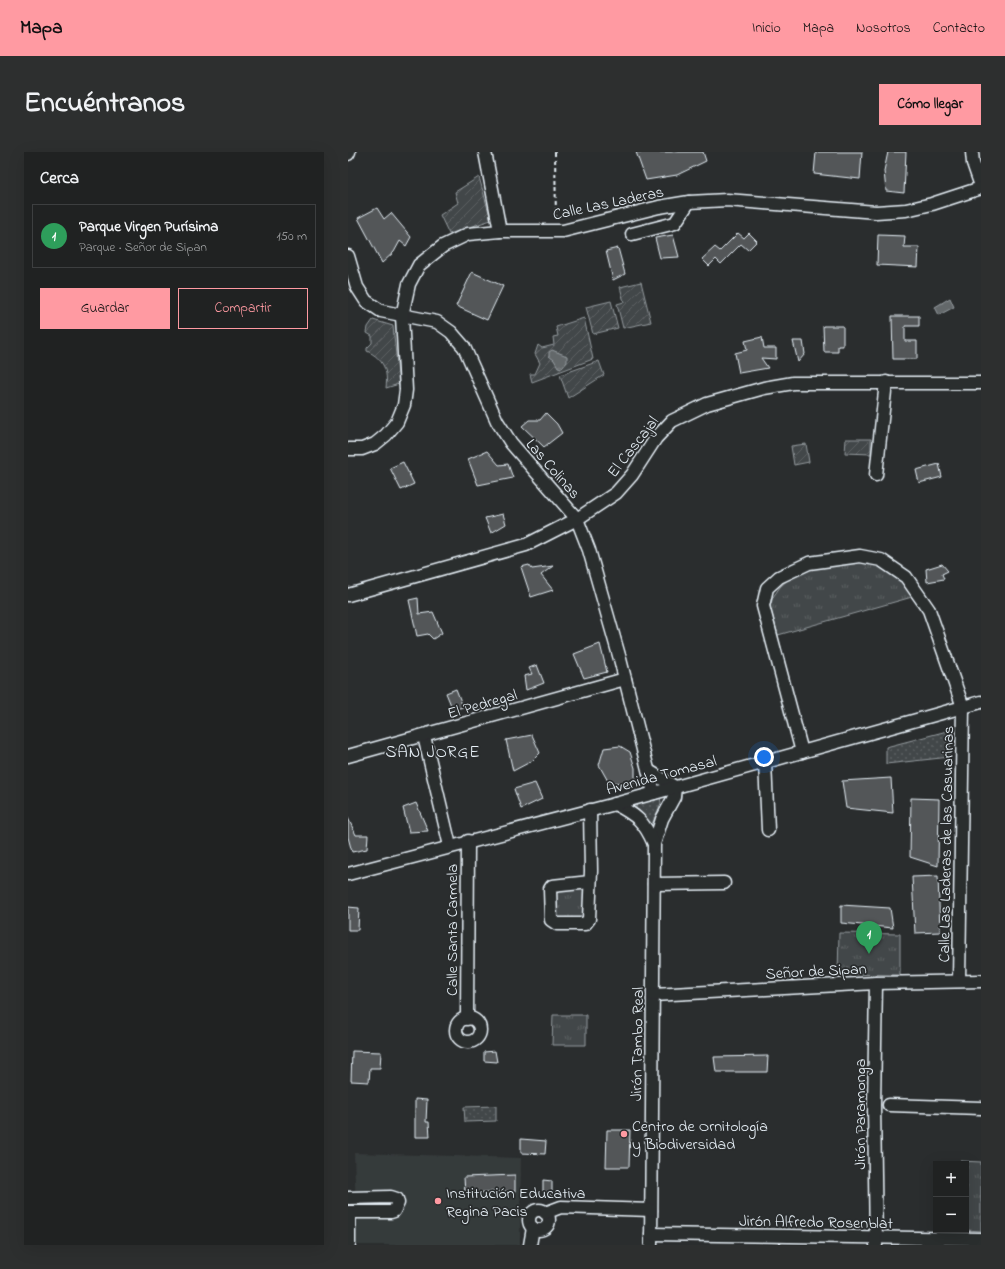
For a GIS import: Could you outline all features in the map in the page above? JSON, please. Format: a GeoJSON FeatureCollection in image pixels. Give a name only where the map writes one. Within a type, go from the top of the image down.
{"type":"FeatureCollection","features":[{"type":"Feature","properties":{"kind":"street"},"geometry":{"type":"LineString","coordinates":[[485,152],[500,231]]}},
{"type":"Feature","properties":{"kind":"street"},"geometry":{"type":"LineString","coordinates":[[972,152],[973,163],[981,187]]}},
{"type":"Feature","properties":{"kind":"street","name":"Calle Las Laderas"},"geometry":{"type":"LineString","coordinates":[[348,449],[362,449],[375,444],[386,435],[397,422],[404,405],[406,390],[402,316],[409,284],[419,265],[443,246],[468,234],[500,231],[556,231],[593,224],[659,207],[689,202],[727,200],[876,212],[906,210],[981,187]]}},
{"type":"Feature","properties":{"kind":"street"},"geometry":{"type":"LineString","coordinates":[[632,234],[675,223],[689,202]]}},
{"type":"Feature","properties":{"kind":"street","name":"Las Colinas"},"geometry":{"type":"LineString","coordinates":[[348,256],[357,287],[366,301],[381,311],[437,322],[451,332],[464,347],[497,421],[511,443],[577,519],[589,550],[625,679],[654,793]]}},
{"type":"Feature","properties":{"kind":"street","name":"El Cascajal"},"geometry":{"type":"LineString","coordinates":[[348,595],[526,545],[577,519],[616,493],[632,475],[656,438],[672,421],[706,404],[764,388],[793,382],[981,384]]}},
{"type":"Feature","properties":{"kind":"street"},"geometry":{"type":"LineString","coordinates":[[876,475],[886,382]]}},
{"type":"Feature","properties":{"kind":"street"},"geometry":{"type":"LineString","coordinates":[[802,752],[763,606],[767,588],[779,577],[809,563],[860,556],[881,560],[906,577],[929,610],[963,707]]}},
{"type":"Feature","properties":{"kind":"street","name":"El Pedregal"},"geometry":{"type":"LineString","coordinates":[[348,756],[625,679]]}},
{"type":"Feature","properties":{"kind":"street","name":"Avenida Tomasal"},"geometry":{"type":"LineString","coordinates":[[348,874],[468,841],[614,804],[981,702]]}},
{"type":"Feature","properties":{"kind":"street","name":"Calle Las Laderas de las Casuarinas"},"geometry":{"type":"LineString","coordinates":[[959,981],[963,707]]}},
{"type":"Feature","properties":{"kind":"street"},"geometry":{"type":"LineString","coordinates":[[424,736],[450,846]]}},
{"type":"Feature","properties":{"kind":"street"},"geometry":{"type":"LineString","coordinates":[[765,762],[768,830]]}},
{"type":"Feature","properties":{"kind":"street"},"geometry":{"type":"LineString","coordinates":[[649,771],[675,787]]}},
{"type":"Feature","properties":{"kind":"street","name":"Jirón Tambo Real"},"geometry":{"type":"LineString","coordinates":[[651,1240],[650,1210],[654,844],[662,819],[674,797],[675,787]]}},
{"type":"Feature","properties":{"kind":"street","name":"Jirón Tambo Real"},"geometry":{"type":"LineString","coordinates":[[614,804],[632,813],[641,820],[654,844]]}},
{"type":"Feature","properties":{"kind":"street"},"geometry":{"type":"LineString","coordinates":[[590,810],[592,871],[587,922],[585,924],[553,923],[551,920],[550,889],[552,886],[590,882]]}},
{"type":"Feature","properties":{"kind":"street","name":"Calle Santa Carmela"},"geometry":{"type":"LineString","coordinates":[[467,1019],[468,841]]}},
{"type":"Feature","properties":{"kind":"street"},"geometry":{"type":"LineString","coordinates":[[654,884],[724,883]]}},
{"type":"Feature","properties":{"kind":"street","name":"Señor de Sipan"},"geometry":{"type":"LineString","coordinates":[[653,995],[876,983],[981,981]]}},
{"type":"Feature","properties":{"kind":"street","name":"Jirón Paramonga"},"geometry":{"type":"LineString","coordinates":[[876,983],[874,1105],[876,1242]]}},
{"type":"Feature","properties":{"kind":"street"},"geometry":{"type":"LineString","coordinates":[[889,1105],[981,1108]]}},
{"type":"Feature","properties":{"kind":"street"},"geometry":{"type":"LineString","coordinates":[[348,1198],[391,1197],[397,1199],[398,1203],[394,1211],[391,1212],[348,1212],[349,1245]]}},
{"type":"Feature","properties":{"kind":"street"},"geometry":{"type":"LineString","coordinates":[[530,1245],[533,1228],[542,1230],[548,1225],[549,1218],[545,1213],[561,1207],[650,1210]]}},
{"type":"Feature","properties":{"kind":"street","name":"Jirón Alfredo Rosenblat"},"geometry":{"type":"LineString","coordinates":[[651,1240],[876,1242],[981,1239]]}},
{"type":"Feature","properties":{"kind":"path"},"geometry":{"type":"LineString","coordinates":[[555,152],[556,231]]}},
{"type":"Feature","properties":{"kind":"shaded area","name":"Institución Educativa Regina Pacis"},"geometry":{"type":"Polygon","coordinates":[[[354,1153],[521,1158],[520,1245],[357,1245],[354,1153]]]}},
{"type":"Feature","properties":{"kind":"green space"},"geometry":{"type":"Polygon","coordinates":[[[479,177],[491,220],[449,234],[440,215],[458,203],[455,192],[479,177]]]}},
{"type":"Feature","properties":{"kind":"green space"},"geometry":{"type":"Polygon","coordinates":[[[641,282],[651,322],[623,328],[617,304],[624,302],[620,287],[641,282]]]}},
{"type":"Feature","properties":{"kind":"green space"},"geometry":{"type":"Polygon","coordinates":[[[611,301],[618,328],[593,334],[586,307],[611,301]]]}},
{"type":"Feature","properties":{"kind":"green space"},"geometry":{"type":"Polygon","coordinates":[[[584,318],[593,359],[532,382],[530,374],[535,374],[540,363],[535,354],[538,345],[542,348],[554,345],[553,337],[558,336],[556,327],[584,318]]]}},
{"type":"Feature","properties":{"kind":"green space"},"geometry":{"type":"Polygon","coordinates":[[[373,320],[393,326],[399,384],[386,388],[384,366],[373,354],[367,351],[367,348],[372,343],[372,336],[367,333],[368,327],[373,320]]]}},
{"type":"Feature","properties":{"kind":"green space"},"geometry":{"type":"Polygon","coordinates":[[[599,361],[604,375],[568,398],[560,375],[599,361]]]}},
{"type":"Feature","properties":{"kind":"green space"},"geometry":{"type":"Polygon","coordinates":[[[846,439],[871,439],[871,454],[845,453],[846,439]]]}},
{"type":"Feature","properties":{"kind":"green space"},"geometry":{"type":"Polygon","coordinates":[[[806,444],[809,462],[794,465],[791,446],[806,444]]]}},
{"type":"Feature","properties":{"kind":"green space"},"geometry":{"type":"Polygon","coordinates":[[[866,560],[880,564],[907,585],[912,597],[778,635],[770,607],[773,597],[780,587],[794,574],[815,565],[866,560]]]}},
{"type":"Feature","properties":{"kind":"green space"},"geometry":{"type":"Polygon","coordinates":[[[951,730],[950,757],[886,764],[886,747],[951,730]]]}},
{"type":"Feature","properties":{"kind":"green space"},"geometry":{"type":"Polygon","coordinates":[[[660,796],[661,803],[650,829],[636,809],[636,802],[660,796]]]}},
{"type":"Feature","properties":{"kind":"green space"},"geometry":{"type":"Polygon","coordinates":[[[555,889],[584,889],[584,921],[555,921],[555,889]]]}},
{"type":"Feature","properties":{"kind":"green space"},"geometry":{"type":"Polygon","coordinates":[[[839,933],[900,934],[900,975],[838,974],[839,933]]]}},
{"type":"Feature","properties":{"kind":"green space"},"geometry":{"type":"Polygon","coordinates":[[[553,1015],[586,1015],[586,1045],[552,1045],[553,1015]]]}},
{"type":"Feature","properties":{"kind":"green space"},"geometry":{"type":"Polygon","coordinates":[[[496,1106],[496,1121],[465,1122],[464,1107],[496,1106]]]}},
{"type":"Feature","properties":{"kind":"green space"},"geometry":{"type":"Polygon","coordinates":[[[969,1161],[981,1162],[981,1231],[969,1230],[969,1161]]]}},
{"type":"Feature","properties":{"kind":"water"},"geometry":{"type":"Polygon","coordinates":[[[950,298],[954,307],[939,315],[935,307],[950,298]]]}},
{"type":"Feature","properties":{"kind":"water"},"geometry":{"type":"Polygon","coordinates":[[[552,350],[567,356],[567,362],[562,368],[558,367],[554,360],[549,356],[549,352],[552,350]]]}},
{"type":"Feature","properties":{"kind":"building"},"geometry":{"type":"Polygon","coordinates":[[[636,152],[703,152],[706,161],[677,175],[646,180],[636,152]]]}},
{"type":"Feature","properties":{"kind":"building"},"geometry":{"type":"Polygon","coordinates":[[[816,152],[862,152],[860,179],[814,174],[816,152]]]}},
{"type":"Feature","properties":{"kind":"building"},"geometry":{"type":"Polygon","coordinates":[[[888,152],[906,152],[904,193],[886,191],[884,171],[888,152]]]}},
{"type":"Feature","properties":{"kind":"building"},"geometry":{"type":"Polygon","coordinates":[[[377,208],[384,219],[391,213],[411,237],[406,246],[400,241],[394,252],[382,263],[358,218],[377,208]]]}},
{"type":"Feature","properties":{"kind":"building"},"geometry":{"type":"Polygon","coordinates":[[[738,233],[744,238],[749,233],[757,241],[748,250],[741,244],[721,264],[716,259],[709,266],[702,259],[715,247],[720,251],[738,233]]]}},
{"type":"Feature","properties":{"kind":"building"},"geometry":{"type":"Polygon","coordinates":[[[673,235],[679,257],[660,258],[655,238],[673,235]]]}},
{"type":"Feature","properties":{"kind":"building"},"geometry":{"type":"Polygon","coordinates":[[[878,235],[905,236],[904,247],[919,247],[918,267],[877,265],[878,235]]]}},
{"type":"Feature","properties":{"kind":"building"},"geometry":{"type":"Polygon","coordinates":[[[618,248],[625,274],[613,280],[606,251],[618,248]]]}},
{"type":"Feature","properties":{"kind":"building"},"geometry":{"type":"Polygon","coordinates":[[[472,272],[503,286],[487,320],[456,306],[472,272]]]}},
{"type":"Feature","properties":{"kind":"building"},"geometry":{"type":"Polygon","coordinates":[[[892,316],[919,316],[919,326],[905,326],[905,341],[917,341],[917,359],[893,359],[892,316]]]}},
{"type":"Feature","properties":{"kind":"building"},"geometry":{"type":"Polygon","coordinates":[[[823,326],[843,326],[843,346],[838,346],[838,352],[824,352],[823,326]]]}},
{"type":"Feature","properties":{"kind":"building"},"geometry":{"type":"Polygon","coordinates":[[[762,337],[764,348],[776,348],[776,359],[761,358],[768,368],[739,373],[735,353],[747,350],[745,341],[762,337]]]}},
{"type":"Feature","properties":{"kind":"building"},"geometry":{"type":"Polygon","coordinates":[[[793,341],[803,341],[805,354],[798,362],[793,341]]]}},
{"type":"Feature","properties":{"kind":"building"},"geometry":{"type":"Polygon","coordinates":[[[546,413],[557,424],[562,433],[544,447],[522,426],[529,420],[540,420],[546,413]]]}},
{"type":"Feature","properties":{"kind":"building"},"geometry":{"type":"Polygon","coordinates":[[[487,451],[499,465],[508,464],[513,478],[478,485],[468,459],[487,451]]]}},
{"type":"Feature","properties":{"kind":"building"},"geometry":{"type":"Polygon","coordinates":[[[403,462],[414,484],[401,490],[390,468],[403,462]]]}},
{"type":"Feature","properties":{"kind":"building"},"geometry":{"type":"Polygon","coordinates":[[[939,464],[942,477],[919,483],[916,470],[939,464]]]}},
{"type":"Feature","properties":{"kind":"building"},"geometry":{"type":"Polygon","coordinates":[[[503,514],[506,524],[491,533],[485,518],[503,514]]]}},
{"type":"Feature","properties":{"kind":"building"},"geometry":{"type":"Polygon","coordinates":[[[942,564],[948,571],[942,574],[944,579],[927,582],[926,569],[942,564]]]}},
{"type":"Feature","properties":{"kind":"building"},"geometry":{"type":"Polygon","coordinates":[[[529,565],[532,569],[553,566],[541,575],[553,590],[531,597],[521,567],[529,565]]]}},
{"type":"Feature","properties":{"kind":"building"},"geometry":{"type":"Polygon","coordinates":[[[418,598],[419,614],[433,612],[442,633],[433,639],[428,634],[417,636],[409,600],[418,598]]]}},
{"type":"Feature","properties":{"kind":"building"},"geometry":{"type":"Polygon","coordinates":[[[600,644],[607,672],[584,678],[574,654],[600,644]]]}},
{"type":"Feature","properties":{"kind":"building"},"geometry":{"type":"Polygon","coordinates":[[[537,665],[544,683],[526,690],[524,676],[532,674],[529,668],[537,665]]]}},
{"type":"Feature","properties":{"kind":"building"},"geometry":{"type":"Polygon","coordinates":[[[456,689],[463,707],[453,710],[446,693],[456,689]]]}},
{"type":"Feature","properties":{"kind":"building"},"geometry":{"type":"Polygon","coordinates":[[[532,735],[540,753],[532,761],[513,771],[506,740],[532,735]]]}},
{"type":"Feature","properties":{"kind":"building"},"geometry":{"type":"Polygon","coordinates":[[[620,746],[630,752],[635,768],[635,782],[609,783],[599,765],[604,748],[620,746]]]}},
{"type":"Feature","properties":{"kind":"building"},"geometry":{"type":"Polygon","coordinates":[[[891,778],[893,813],[846,808],[842,781],[891,778]]]}},
{"type":"Feature","properties":{"kind":"building"},"geometry":{"type":"Polygon","coordinates":[[[535,783],[542,799],[521,809],[514,789],[535,783]]]}},
{"type":"Feature","properties":{"kind":"building"},"geometry":{"type":"Polygon","coordinates":[[[911,798],[939,799],[938,866],[910,857],[911,798]]]}},
{"type":"Feature","properties":{"kind":"building"},"geometry":{"type":"Polygon","coordinates":[[[416,803],[428,831],[409,832],[403,808],[416,803]]]}},
{"type":"Feature","properties":{"kind":"building"},"geometry":{"type":"Polygon","coordinates":[[[348,818],[356,835],[368,835],[367,849],[352,852],[348,837],[348,818]]]}},
{"type":"Feature","properties":{"kind":"building"},"geometry":{"type":"Polygon","coordinates":[[[938,876],[940,932],[915,933],[912,877],[938,876]]]}},
{"type":"Feature","properties":{"kind":"building"},"geometry":{"type":"Polygon","coordinates":[[[841,905],[890,908],[893,928],[841,923],[841,905]]]}},
{"type":"Feature","properties":{"kind":"building"},"geometry":{"type":"Polygon","coordinates":[[[348,907],[359,908],[358,930],[348,930],[348,907]]]}},
{"type":"Feature","properties":{"kind":"building"},"geometry":{"type":"Polygon","coordinates":[[[352,1051],[381,1052],[380,1068],[370,1068],[369,1082],[351,1081],[352,1051]]]}},
{"type":"Feature","properties":{"kind":"building"},"geometry":{"type":"Polygon","coordinates":[[[495,1051],[497,1062],[484,1061],[484,1052],[495,1051]]]}},
{"type":"Feature","properties":{"kind":"building"},"geometry":{"type":"Polygon","coordinates":[[[768,1056],[767,1072],[716,1072],[714,1057],[768,1056]]]}},
{"type":"Feature","properties":{"kind":"building"},"geometry":{"type":"Polygon","coordinates":[[[415,1099],[427,1100],[426,1122],[429,1122],[430,1137],[415,1137],[415,1099]]]}},
{"type":"Feature","properties":{"kind":"building"},"geometry":{"type":"Polygon","coordinates":[[[607,1130],[630,1130],[629,1167],[606,1167],[607,1130]]]}},
{"type":"Feature","properties":{"kind":"building"},"geometry":{"type":"Polygon","coordinates":[[[521,1139],[546,1141],[545,1154],[521,1153],[521,1139]]]}},
{"type":"Feature","properties":{"kind":"building"},"geometry":{"type":"Polygon","coordinates":[[[515,1175],[515,1191],[465,1193],[464,1177],[515,1175]]]}},
{"type":"Feature","properties":{"kind":"building"},"geometry":{"type":"Polygon","coordinates":[[[543,1180],[552,1181],[552,1196],[543,1191],[543,1180]]]}},
{"type":"Feature","properties":{"kind":"place","name":"Parque Virgen Purísima"},"geometry":{"type":"Point","coordinates":[869,954]}},
{"type":"Feature","properties":{"kind":"place","name":"Centro de Ornitología y Biodiversidad"},"geometry":{"type":"Point","coordinates":[624,1134]}},
{"type":"Feature","properties":{"kind":"place","name":"Institución Educativa Regina Pacis"},"geometry":{"type":"Point","coordinates":[438,1201]}},
{"type":"Feature","properties":{"kind":"district","name":"SAN JORGE"},"geometry":{"type":"Point","coordinates":[433,751]}}]}
